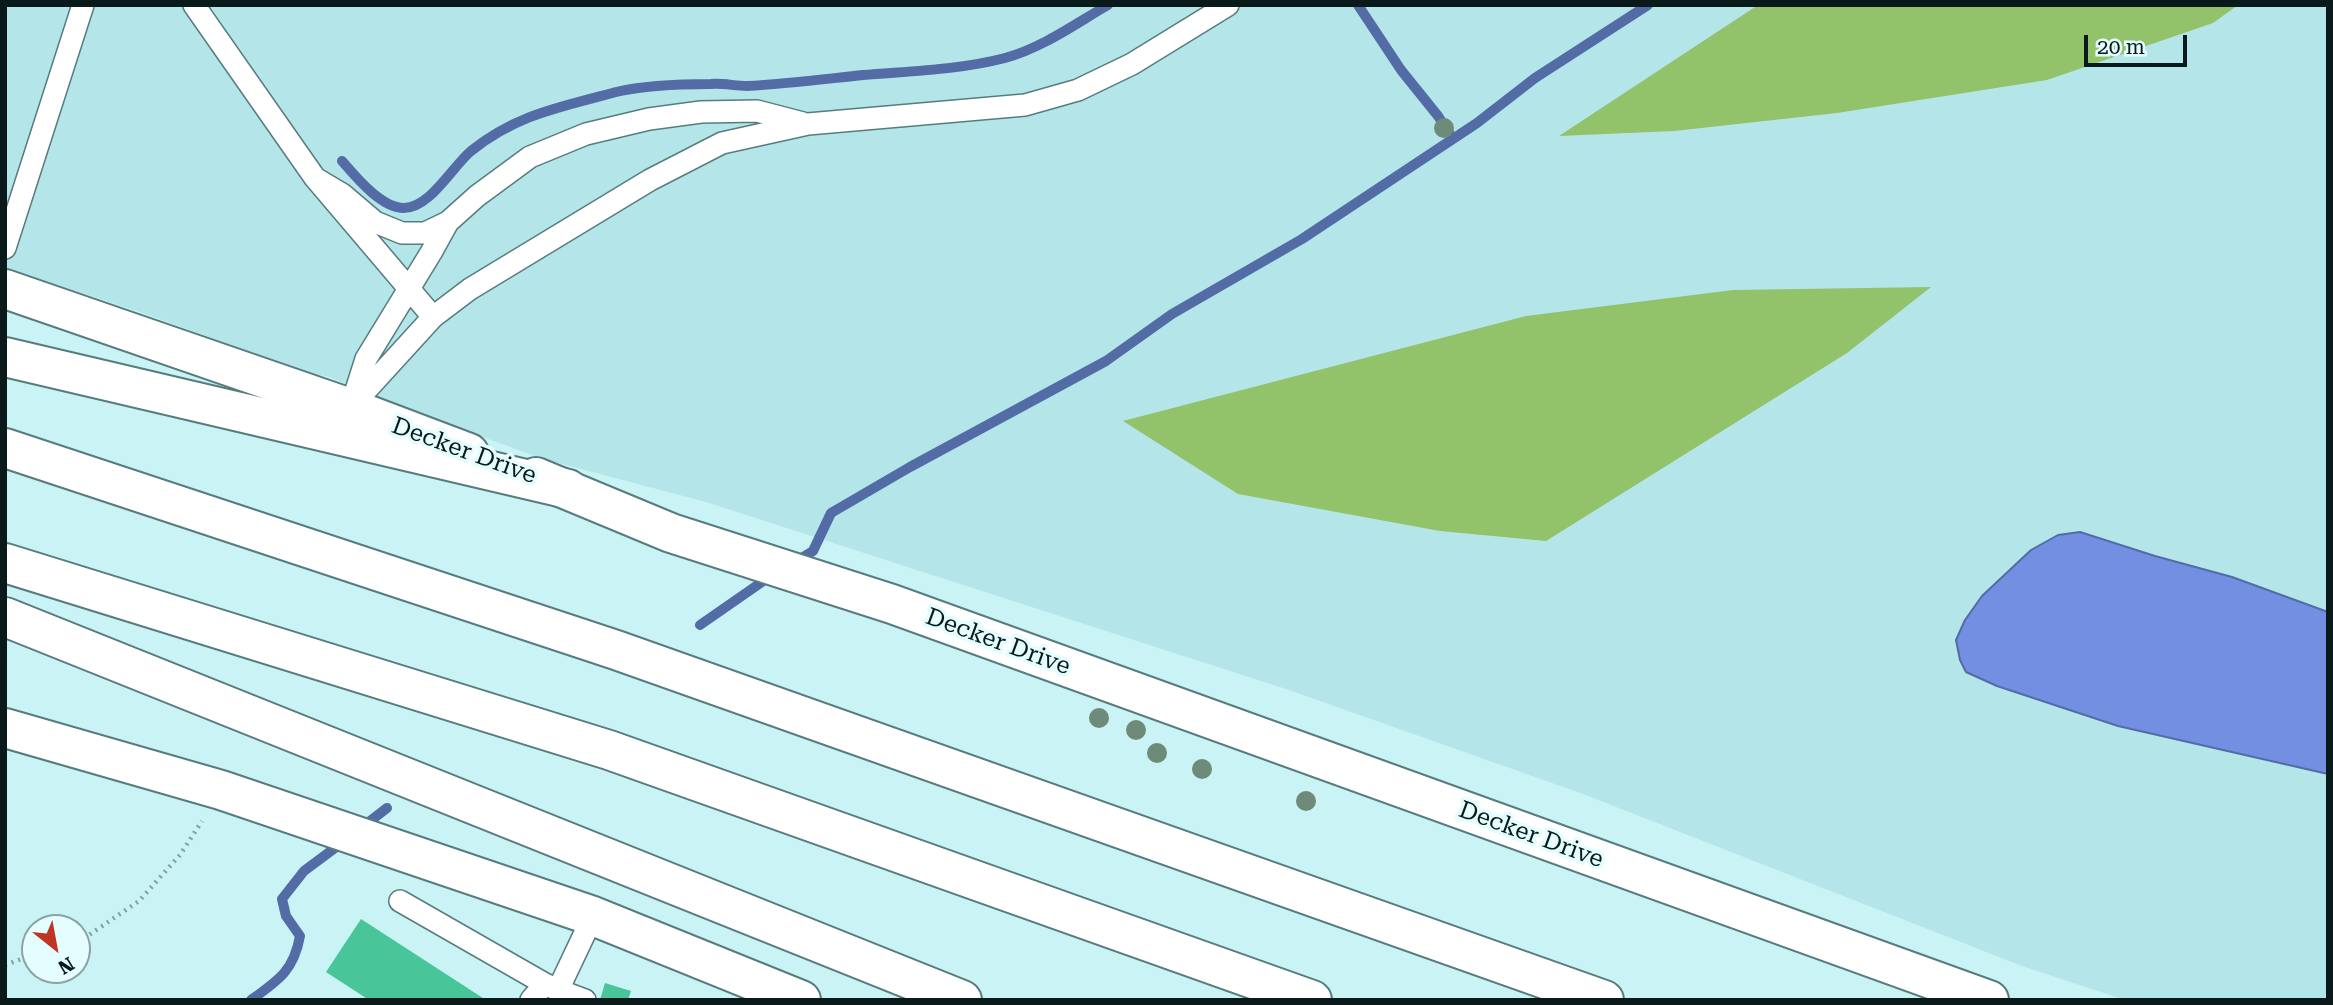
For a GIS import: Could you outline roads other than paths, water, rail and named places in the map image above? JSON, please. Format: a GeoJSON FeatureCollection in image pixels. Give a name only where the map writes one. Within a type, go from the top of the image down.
{"type":"FeatureCollection","features":[{"type":"Feature","properties":{"kind":"main road","name":"Decker Drive"},"geometry":{"type":"LineString","coordinates":[[5,289],[350,408],[568,489],[671,533],[892,604],[1989,1000]]}},
{"type":"Feature","properties":{"kind":"main road"},"geometry":{"type":"LineString","coordinates":[[5,357],[568,489]]}},
{"type":"Feature","properties":{"kind":"main road"},"geometry":{"type":"LineString","coordinates":[[5,448],[617,650],[1604,1000]]}},
{"type":"Feature","properties":{"kind":"main road"},"geometry":{"type":"LineString","coordinates":[[5,563],[609,750],[1312,1000]]}},
{"type":"Feature","properties":{"kind":"main road"},"geometry":{"type":"LineString","coordinates":[[5,617],[962,1000]]}},
{"type":"Feature","properties":{"kind":"main road"},"geometry":{"type":"LineString","coordinates":[[5,728],[221,790],[485,879],[593,916],[801,1000]]}},
{"type":"Feature","properties":{"kind":"lane"},"geometry":{"type":"LineString","coordinates":[[5,248],[83,5]]}},
{"type":"Feature","properties":{"kind":"lane"},"geometry":{"type":"LineString","coordinates":[[194,5],[314,178],[433,317]]}},
{"type":"Feature","properties":{"kind":"lane"},"geometry":{"type":"LineString","coordinates":[[350,408],[433,317],[493,275],[650,180],[722,143],[808,124],[1012,107],[1038,102],[1079,90],[1132,64],[1228,5]]}},
{"type":"Feature","properties":{"kind":"lane"},"geometry":{"type":"LineString","coordinates":[[314,178],[342,194],[374,222],[402,233],[425,233],[447,222],[477,195],[530,157],[586,134],[649,119],[701,112],[757,111],[808,124]]}},
{"type":"Feature","properties":{"kind":"lane"},"geometry":{"type":"LineString","coordinates":[[350,408],[366,359],[447,222]]}},
{"type":"Feature","properties":{"kind":"lane"},"geometry":{"type":"LineString","coordinates":[[400,901],[545,991],[585,1000]]}},
{"type":"Feature","properties":{"kind":"lane"},"geometry":{"type":"LineString","coordinates":[[545,991],[593,916]]}},
{"type":"Feature","properties":{"kind":"water"},"geometry":{"type":"Polygon","coordinates":[[[2080,532],[2232,577],[2328,612],[2328,774],[2118,726],[1997,686],[1966,672],[1960,660],[1956,640],[1965,620],[1982,596],[2031,550],[2058,535],[2080,532]]]}},
{"type":"Feature","properties":{"kind":"waterway"},"geometry":{"type":"LineString","coordinates":[[342,161],[387,203],[395,207],[414,206],[432,194],[464,158],[488,138],[540,113],[616,92],[651,86],[762,85],[934,70],[988,62],[1032,48],[1108,5]]}},
{"type":"Feature","properties":{"kind":"waterway"},"geometry":{"type":"LineString","coordinates":[[1358,5],[1401,70],[1453,139]]}},
{"type":"Feature","properties":{"kind":"waterway"},"geometry":{"type":"LineString","coordinates":[[795,562],[813,551],[831,513],[1106,361],[1172,314],[1302,239],[1477,123],[1535,78],[1648,5]]}},
{"type":"Feature","properties":{"kind":"waterway"},"geometry":{"type":"LineString","coordinates":[[700,625],[772,575]]}},
{"type":"Feature","properties":{"kind":"waterway"},"geometry":{"type":"LineString","coordinates":[[361,828],[387,808]]}},
{"type":"Feature","properties":{"kind":"waterway"},"geometry":{"type":"LineString","coordinates":[[251,1000],[284,973],[294,958],[300,936],[286,916],[282,899],[304,871],[343,842]]}}]}
